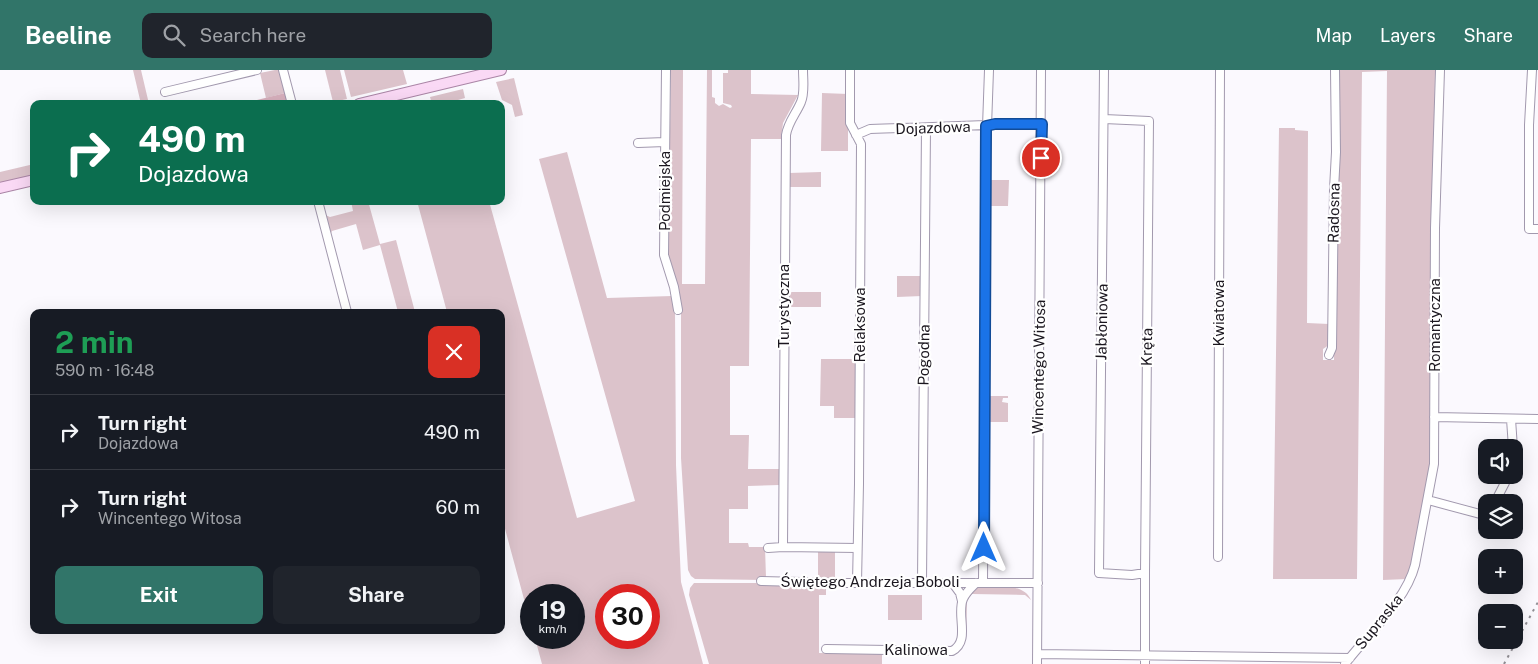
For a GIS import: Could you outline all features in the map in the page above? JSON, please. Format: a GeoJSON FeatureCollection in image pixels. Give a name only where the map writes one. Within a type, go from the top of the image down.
{"type":"FeatureCollection","features":[{"type":"Feature","properties":{"kind":"main road"},"geometry":{"type":"LineString","coordinates":[[375,100],[501,70]]}},
{"type":"Feature","properties":{"kind":"main road"},"geometry":{"type":"LineString","coordinates":[[0,188],[30,181]]}},
{"type":"Feature","properties":{"kind":"street"},"geometry":{"type":"LineString","coordinates":[[165,92],[257,70]]}},
{"type":"Feature","properties":{"kind":"street"},"geometry":{"type":"LineString","coordinates":[[283,70],[291,100]]}},
{"type":"Feature","properties":{"kind":"street","name":"Podmiejska"},"geometry":{"type":"LineString","coordinates":[[666,70],[664,254],[674,287],[678,310]]}},
{"type":"Feature","properties":{"kind":"street","name":"Turystyczna"},"geometry":{"type":"LineString","coordinates":[[783,547],[786,135],[787,126],[801,102],[803,70]]}},
{"type":"Feature","properties":{"kind":"street","name":"Relaksowa"},"geometry":{"type":"LineString","coordinates":[[850,70],[850,123],[861,144],[857,583]]}},
{"type":"Feature","properties":{"kind":"street"},"geometry":{"type":"LineString","coordinates":[[962,601],[970,589],[980,583],[986,126],[989,70]]}},
{"type":"Feature","properties":{"kind":"street","name":"Wincentego Witosa"},"geometry":{"type":"LineString","coordinates":[[1037,664],[1041,70]]}},
{"type":"Feature","properties":{"kind":"street","name":"Jabłoniowa"},"geometry":{"type":"LineString","coordinates":[[1104,70],[1099,573],[1132,575],[1145,573]]}},
{"type":"Feature","properties":{"kind":"street","name":"Kwiatowa"},"geometry":{"type":"LineString","coordinates":[[1218,557],[1220,70]]}},
{"type":"Feature","properties":{"kind":"street","name":"Radosna"},"geometry":{"type":"LineString","coordinates":[[1328,354],[1332,348],[1336,152],[1335,70]]}},
{"type":"Feature","properties":{"kind":"street","name":"Romantyczna"},"geometry":{"type":"LineString","coordinates":[[1411,578],[1434,464],[1436,219],[1440,70]]}},
{"type":"Feature","properties":{"kind":"street"},"geometry":{"type":"LineString","coordinates":[[1532,70],[1529,125],[1529,229],[1538,229]]}},
{"type":"Feature","properties":{"kind":"street","name":"Kręta"},"geometry":{"type":"LineString","coordinates":[[1104,120],[1150,121],[1145,573]]}},
{"type":"Feature","properties":{"kind":"street","name":"Dojazdowa"},"geometry":{"type":"LineString","coordinates":[[856,135],[870,129],[1042,124]]}},
{"type":"Feature","properties":{"kind":"street"},"geometry":{"type":"LineString","coordinates":[[1529,125],[1538,124]]}},
{"type":"Feature","properties":{"kind":"street","name":"Pogodna"},"geometry":{"type":"LineString","coordinates":[[922,582],[926,128]]}},
{"type":"Feature","properties":{"kind":"street"},"geometry":{"type":"LineString","coordinates":[[638,143],[665,142]]}},
{"type":"Feature","properties":{"kind":"street"},"geometry":{"type":"LineString","coordinates":[[1529,194],[1538,193]]}},
{"type":"Feature","properties":{"kind":"street"},"geometry":{"type":"LineString","coordinates":[[319,205],[345,309]]}},
{"type":"Feature","properties":{"kind":"street"},"geometry":{"type":"LineString","coordinates":[[1434,417],[1538,419]]}},
{"type":"Feature","properties":{"kind":"street"},"geometry":{"type":"LineString","coordinates":[[1511,419],[1512,439]]}},
{"type":"Feature","properties":{"kind":"street"},"geometry":{"type":"LineString","coordinates":[[1428,500],[1478,513]]}},
{"type":"Feature","properties":{"kind":"street"},"geometry":{"type":"LineString","coordinates":[[768,548],[857,548]]}},
{"type":"Feature","properties":{"kind":"street"},"geometry":{"type":"LineString","coordinates":[[1145,573],[1145,664]]}},
{"type":"Feature","properties":{"kind":"street","name":"Supraska"},"geometry":{"type":"LineString","coordinates":[[1347,661],[1403,592],[1411,578]]}},
{"type":"Feature","properties":{"kind":"street","name":"Świętego Andrzeja Boboli"},"geometry":{"type":"LineString","coordinates":[[761,581],[1038,583]]}},
{"type":"Feature","properties":{"kind":"street","name":"Kalinowa"},"geometry":{"type":"LineString","coordinates":[[826,649],[952,651],[958,648],[961,642],[962,601],[960,593],[952,582]]}},
{"type":"Feature","properties":{"kind":"street"},"geometry":{"type":"LineString","coordinates":[[1037,654],[1347,661]]}},
{"type":"Feature","properties":{"kind":"shaded area"},"geometry":{"type":"Polygon","coordinates":[[[133,70],[141,70],[148,100],[140,100],[133,70]]]}},
{"type":"Feature","properties":{"kind":"shaded area"},"geometry":{"type":"Polygon","coordinates":[[[280,70],[285,93],[266,98],[260,73],[280,70]]]}},
{"type":"Feature","properties":{"kind":"shaded area"},"geometry":{"type":"Polygon","coordinates":[[[325,70],[340,70],[347,99],[332,100],[325,70]]]}},
{"type":"Feature","properties":{"kind":"shaded area"},"geometry":{"type":"Polygon","coordinates":[[[344,70],[403,70],[407,84],[351,97],[344,70]]]}},
{"type":"Feature","properties":{"kind":"shaded area"},"geometry":{"type":"Polygon","coordinates":[[[671,70],[683,70],[682,284],[705,284],[707,70],[712,70],[712,97],[715,98],[715,103],[719,106],[723,104],[730,108],[732,107],[723,103],[723,73],[728,73],[728,70],[751,70],[751,94],[798,95],[783,123],[781,139],[751,139],[749,366],[730,366],[730,435],[749,435],[748,469],[780,469],[779,485],[748,486],[748,509],[729,509],[729,543],[748,543],[749,547],[765,547],[766,578],[818,578],[818,551],[835,551],[835,578],[832,581],[695,579],[688,570],[681,458],[681,310],[677,286],[668,254],[671,70]]]}},
{"type":"Feature","properties":{"kind":"shaded area"},"geometry":{"type":"Polygon","coordinates":[[[1339,70],[1435,70],[1430,466],[1411,568],[1407,579],[1383,580],[1387,71],[1362,72],[1357,579],[1273,579],[1279,128],[1295,128],[1295,130],[1308,131],[1307,323],[1329,324],[1329,345],[1323,349],[1323,360],[1334,360],[1336,190],[1340,153],[1339,70]]]}},
{"type":"Feature","properties":{"kind":"shaded area"},"geometry":{"type":"Polygon","coordinates":[[[514,78],[523,115],[515,117],[512,105],[502,100],[496,82],[514,78]]]}},
{"type":"Feature","properties":{"kind":"shaded area"},"geometry":{"type":"Polygon","coordinates":[[[463,89],[465,98],[458,100],[431,100],[430,97],[463,89]]]}},
{"type":"Feature","properties":{"kind":"shaded area"},"geometry":{"type":"Polygon","coordinates":[[[285,93],[287,100],[257,100],[285,93]]]}},
{"type":"Feature","properties":{"kind":"shaded area"},"geometry":{"type":"Polygon","coordinates":[[[822,93],[848,94],[848,151],[821,151],[822,93]]]}},
{"type":"Feature","properties":{"kind":"shaded area"},"geometry":{"type":"Polygon","coordinates":[[[567,152],[607,298],[672,296],[675,310],[676,465],[681,582],[703,664],[542,664],[538,649],[585,649],[585,584],[520,584],[505,529],[505,309],[446,309],[418,205],[490,205],[577,518],[635,501],[539,159],[567,152]]]}},
{"type":"Feature","properties":{"kind":"shaded area"},"geometry":{"type":"Polygon","coordinates":[[[30,165],[30,176],[0,183],[0,172],[30,165]]]}},
{"type":"Feature","properties":{"kind":"shaded area"},"geometry":{"type":"Polygon","coordinates":[[[821,172],[821,187],[789,187],[789,173],[821,172]]]}},
{"type":"Feature","properties":{"kind":"shaded area"},"geometry":{"type":"Polygon","coordinates":[[[990,180],[1009,180],[1008,206],[990,206],[990,180]]]}},
{"type":"Feature","properties":{"kind":"shaded area"},"geometry":{"type":"Polygon","coordinates":[[[352,205],[369,205],[380,244],[396,240],[414,309],[397,309],[380,245],[363,250],[356,224],[332,231],[329,237],[323,214],[330,217],[353,211],[352,205]]]}},
{"type":"Feature","properties":{"kind":"shaded area"},"geometry":{"type":"Polygon","coordinates":[[[897,276],[922,276],[922,296],[897,297],[897,276]]]}},
{"type":"Feature","properties":{"kind":"shaded area"},"geometry":{"type":"Polygon","coordinates":[[[788,292],[821,292],[821,307],[788,307],[788,292]]]}},
{"type":"Feature","properties":{"kind":"shaded area"},"geometry":{"type":"Polygon","coordinates":[[[821,359],[856,359],[856,418],[834,418],[834,406],[820,406],[821,359]]]}},
{"type":"Feature","properties":{"kind":"shaded area"},"geometry":{"type":"Polygon","coordinates":[[[988,396],[1008,396],[1008,398],[1003,398],[1002,402],[1008,403],[1008,422],[988,422],[988,396]]]}},
{"type":"Feature","properties":{"kind":"shaded area"},"geometry":{"type":"Polygon","coordinates":[[[694,583],[826,585],[826,595],[819,595],[819,653],[882,654],[882,664],[709,664],[689,595],[690,588],[694,583]]]}},
{"type":"Feature","properties":{"kind":"shaded area"},"geometry":{"type":"Polygon","coordinates":[[[981,586],[994,586],[1016,588],[1027,595],[1031,600],[1025,595],[972,594],[967,600],[974,590],[981,586]]]}},
{"type":"Feature","properties":{"kind":"shaded area"},"geometry":{"type":"Polygon","coordinates":[[[888,595],[922,595],[922,620],[888,620],[888,595]]]}},
{"type":"Feature","properties":{"kind":"shaded area"},"geometry":{"type":"Polygon","coordinates":[[[967,600],[966,640],[965,640],[964,609],[967,600]]]}},
{"type":"Feature","properties":{"kind":"railway"},"geometry":{"type":"LineString","coordinates":[[1504,664],[1538,602]]}},
{"type":"Feature","properties":{"kind":"route"},"geometry":{"type":"LineString","coordinates":[[984,548],[986,126],[995,124],[1042,124],[1041,158]]}}]}
